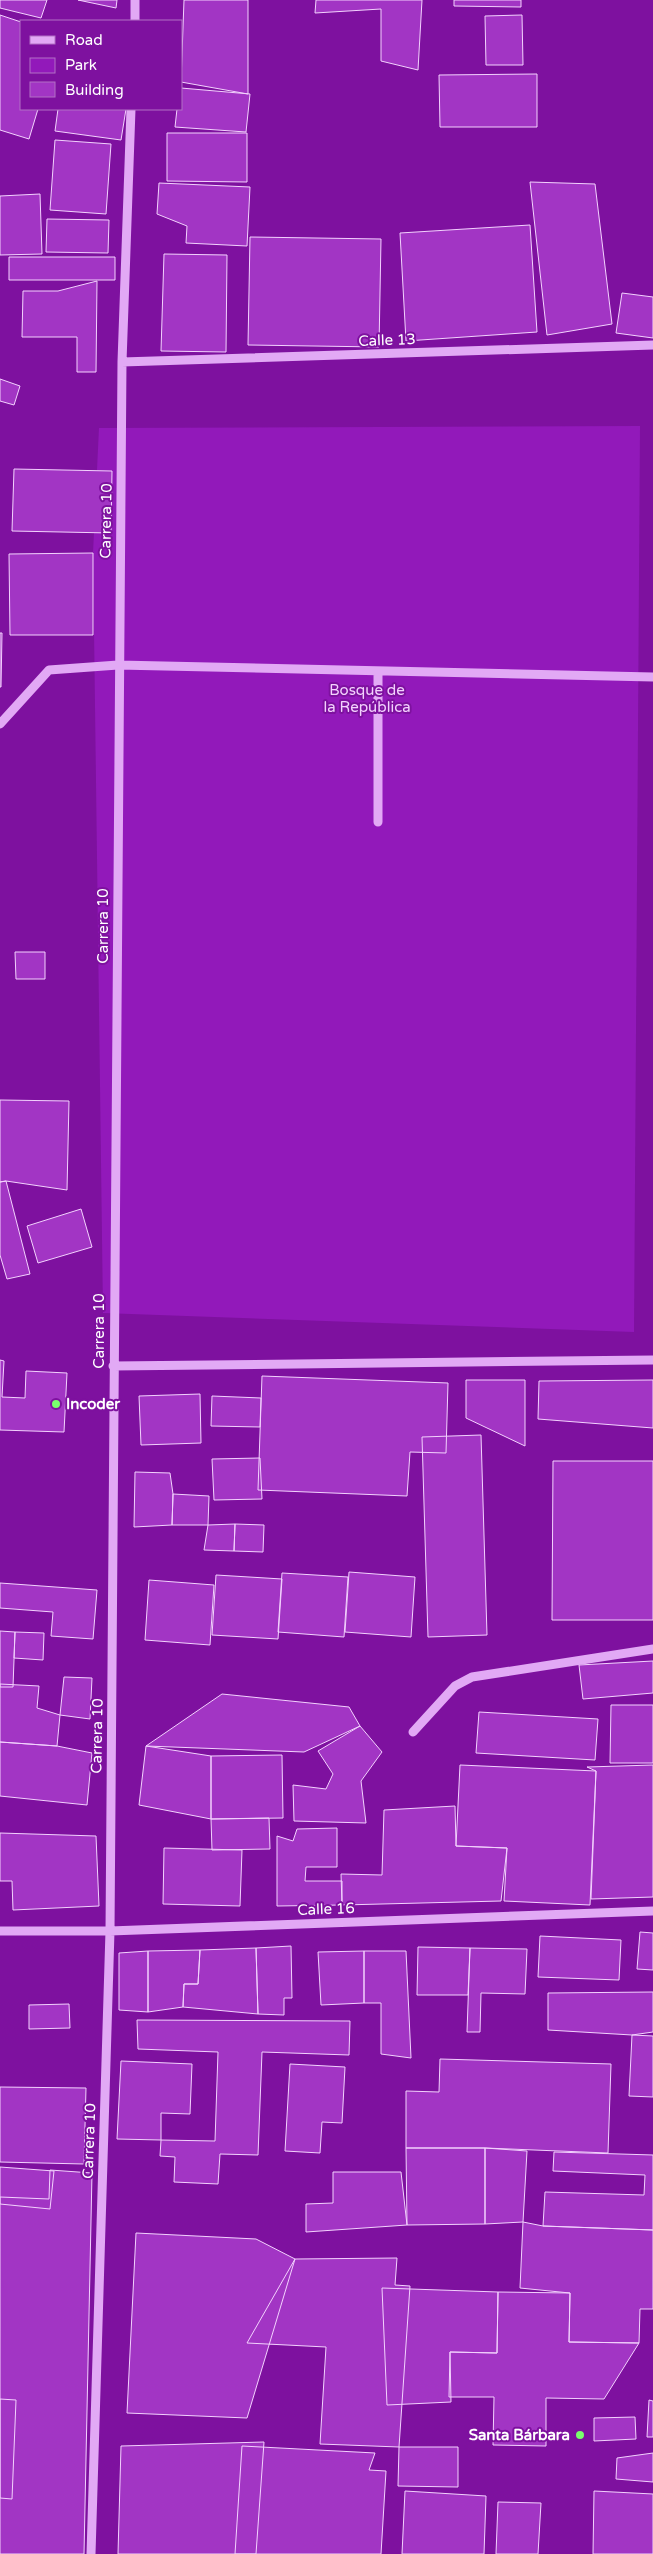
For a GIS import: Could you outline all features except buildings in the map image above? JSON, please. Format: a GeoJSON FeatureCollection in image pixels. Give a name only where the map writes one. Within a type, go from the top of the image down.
{"type":"FeatureCollection","features":[{"type":"Feature","properties":{"kind":"street"},"geometry":{"type":"LineString","coordinates":[[135,20],[136,0]]}},
{"type":"Feature","properties":{"kind":"street","name":"Carrera 10"},"geometry":{"type":"LineString","coordinates":[[90,2554],[110,1930],[118,665],[122,362],[131,110]]}},
{"type":"Feature","properties":{"kind":"street","name":"Calle 13"},"geometry":{"type":"LineString","coordinates":[[122,362],[653,345]]}},
{"type":"Feature","properties":{"kind":"street"},"geometry":{"type":"LineString","coordinates":[[0,724],[49,670],[118,665],[653,678]]}},
{"type":"Feature","properties":{"kind":"street"},"geometry":{"type":"LineString","coordinates":[[378,672],[378,822]]}},
{"type":"Feature","properties":{"kind":"street"},"geometry":{"type":"LineString","coordinates":[[113,1366],[653,1360]]}},
{"type":"Feature","properties":{"kind":"street"},"geometry":{"type":"LineString","coordinates":[[413,1732],[455,1686],[472,1677],[653,1649]]}},
{"type":"Feature","properties":{"kind":"street","name":"Calle 16"},"geometry":{"type":"LineString","coordinates":[[0,1930],[110,1930],[653,1911]]}},
{"type":"Feature","properties":{"kind":"green space","name":"Bosque de la República"},"geometry":{"type":"Polygon","coordinates":[[[640,426],[634,1332],[103,1313],[93,553],[99,428],[640,426]]]}},
{"type":"Feature","properties":{"kind":"place","name":"Incoder"},"geometry":{"type":"Point","coordinates":[56,1404]}},
{"type":"Feature","properties":{"kind":"place","name":"Santa Bárbara"},"geometry":{"type":"Point","coordinates":[580,2435]}}]}
